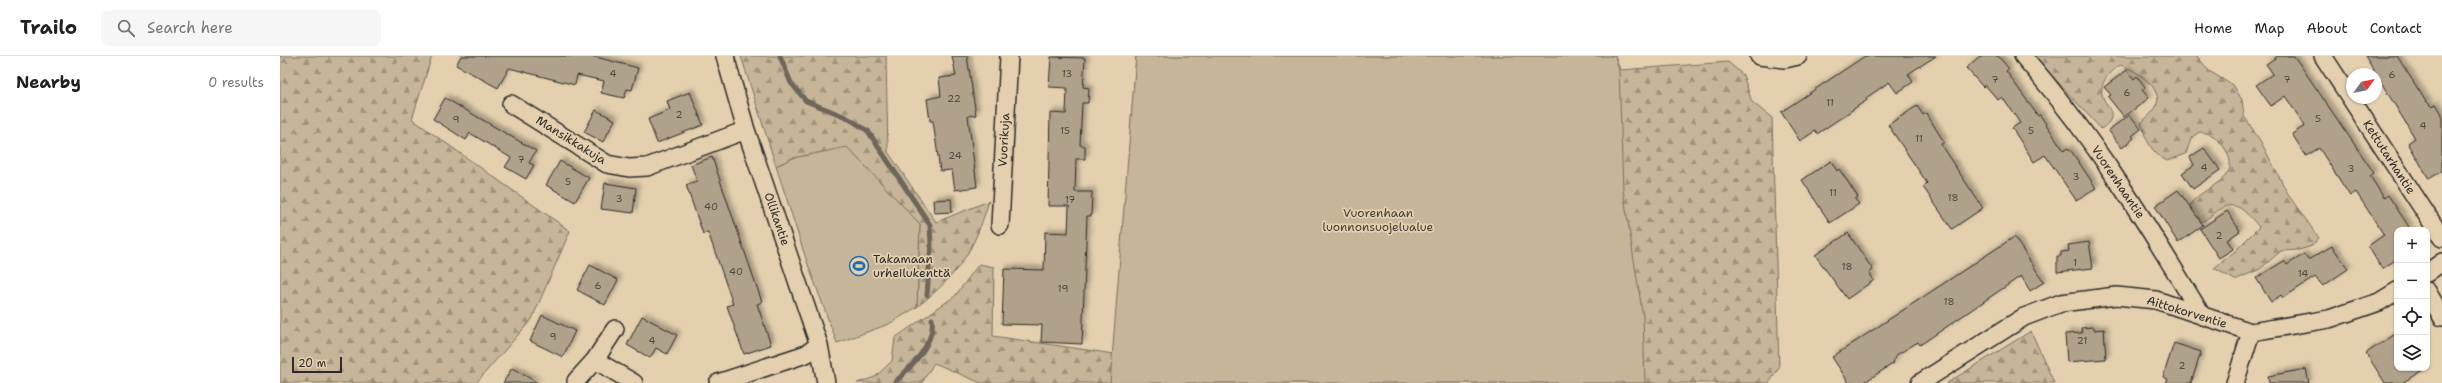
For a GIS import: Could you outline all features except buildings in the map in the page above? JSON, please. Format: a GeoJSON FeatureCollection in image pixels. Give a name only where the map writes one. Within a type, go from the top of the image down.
{"type":"FeatureCollection","features":[{"type":"Feature","properties":{"kind":"street","name":"Ollikantie"},"geometry":{"type":"LineString","coordinates":[[725,56],[746,130],[819,345],[826,383]]}},
{"type":"Feature","properties":{"kind":"street","name":"Vuorikuja"},"geometry":{"type":"LineString","coordinates":[[1000,225],[1009,56]]}},
{"type":"Feature","properties":{"kind":"street"},"geometry":{"type":"LineString","coordinates":[[1762,57],[1785,59],[1798,56]]}},
{"type":"Feature","properties":{"kind":"street","name":"Vuorenhaantie"},"geometry":{"type":"LineString","coordinates":[[2023,56],[2058,97],[2114,174],[2202,316]]}},
{"type":"Feature","properties":{"kind":"street","name":"Kettutarhantie"},"geometry":{"type":"LineString","coordinates":[[2323,56],[2442,238]]}},
{"type":"Feature","properties":{"kind":"street","name":"Mansikkakuja"},"geometry":{"type":"LineString","coordinates":[[511,104],[607,164],[629,168],[647,167],[746,130]]}},
{"type":"Feature","properties":{"kind":"street"},"geometry":{"type":"LineString","coordinates":[[2430,271],[2442,262]]}},
{"type":"Feature","properties":{"kind":"street","name":"Aittokorventie"},"geometry":{"type":"LineString","coordinates":[[1920,383],[2024,317],[2061,303],[2096,298],[2135,297],[2156,300],[2251,332],[2328,319],[2379,302],[2394,294]]}},
{"type":"Feature","properties":{"kind":"street"},"geometry":{"type":"LineString","coordinates":[[2430,297],[2442,316]]}},
{"type":"Feature","properties":{"kind":"street"},"geometry":{"type":"LineString","coordinates":[[576,381],[595,360],[614,329]]}},
{"type":"Feature","properties":{"kind":"street"},"geometry":{"type":"LineString","coordinates":[[2235,383],[2251,332]]}},
{"type":"Feature","properties":{"kind":"street"},"geometry":{"type":"LineString","coordinates":[[718,383],[806,354],[819,345]]}},
{"type":"Feature","properties":{"kind":"street"},"geometry":{"type":"LineString","coordinates":[[595,360],[634,383]]}},
{"type":"Feature","properties":{"kind":"green space"},"geometry":{"type":"Polygon","coordinates":[[[280,56],[432,56],[412,119],[570,231],[532,319],[476,383],[280,383],[280,56]]]}},
{"type":"Feature","properties":{"kind":"green space"},"geometry":{"type":"Polygon","coordinates":[[[741,56],[886,56],[888,152],[936,222],[989,201],[971,248],[963,260],[944,284],[917,307],[920,224],[793,158],[776,166],[741,56]]]}},
{"type":"Feature","properties":{"kind":"green space","name":"Vuorenhaan luonnonsuojelualue"},"geometry":{"type":"Polygon","coordinates":[[[1136,56],[1615,56],[1620,70],[1728,62],[1743,75],[1752,102],[1772,118],[1779,368],[1769,383],[981,383],[934,363],[922,383],[857,383],[875,377],[892,361],[895,338],[955,296],[979,264],[994,267],[993,336],[1114,354],[1136,56]]]}},
{"type":"Feature","properties":{"kind":"green space","name":"Vuorenhaan luonnonsuojelualue"},"geometry":{"type":"Polygon","coordinates":[[[1136,56],[1615,56],[1619,70],[1623,190],[1643,317],[1645,383],[1110,383],[1136,56]]]}},
{"type":"Feature","properties":{"kind":"green space"},"geometry":{"type":"Polygon","coordinates":[[[2034,56],[2197,56],[2209,71],[2234,86],[2242,100],[2244,116],[2261,142],[2289,196],[2319,238],[2312,246],[2299,250],[2281,251],[2260,269],[2235,280],[2214,268],[2233,253],[2259,227],[2250,217],[2236,206],[2223,208],[2198,225],[2190,206],[2192,202],[2222,180],[2227,174],[2230,167],[2229,158],[2224,147],[2211,135],[2199,132],[2191,139],[2186,154],[2167,161],[2161,158],[2153,150],[2145,135],[2141,123],[2152,112],[2157,104],[2155,91],[2146,80],[2121,65],[2107,76],[2104,81],[2102,94],[2111,115],[2110,120],[2101,129],[2034,56]]]}},
{"type":"Feature","properties":{"kind":"green space"},"geometry":{"type":"Polygon","coordinates":[[[847,147],[920,224],[917,307],[889,324],[837,343],[807,262],[776,166],[793,158],[847,147]]]}},
{"type":"Feature","properties":{"kind":"green space"},"geometry":{"type":"Polygon","coordinates":[[[2031,331],[2054,383],[1947,383],[2031,331]]]}},
{"type":"Feature","properties":{"kind":"waterway"},"geometry":{"type":"LineString","coordinates":[[780,56],[791,83],[806,101],[846,117],[868,131],[930,225],[931,245],[927,295]]}},
{"type":"Feature","properties":{"kind":"waterway"},"geometry":{"type":"LineString","coordinates":[[894,383],[914,362],[926,346],[930,337],[932,319]]}},
{"type":"Feature","properties":{"kind":"place","name":"Takamaan urheilukenttä"},"geometry":{"type":"Point","coordinates":[859,266]}}]}
